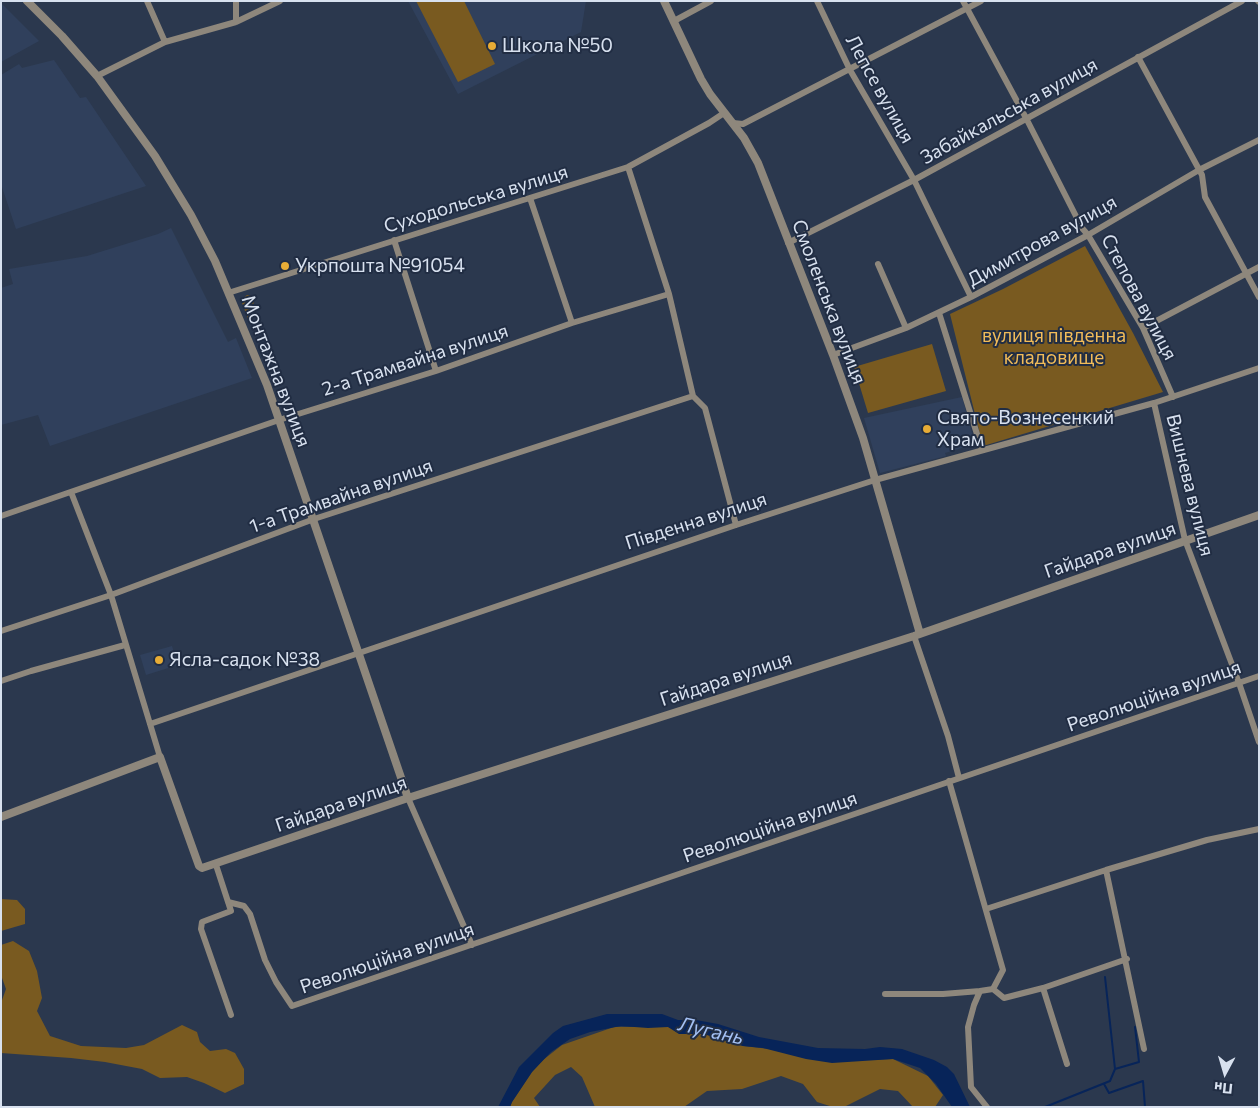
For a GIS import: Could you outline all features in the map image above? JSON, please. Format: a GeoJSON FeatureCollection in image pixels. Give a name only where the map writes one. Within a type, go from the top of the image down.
{"type":"FeatureCollection","features":[{"type":"Feature","properties":{"kind":"street","name":"Монтажна вулиця"},"geometry":{"type":"LineString","coordinates":[[27,1],[62,36],[97,76],[154,156],[191,215],[215,261],[280,420],[408,798]]}},
{"type":"Feature","properties":{"kind":"street"},"geometry":{"type":"LineString","coordinates":[[147,1],[164,42]]}},
{"type":"Feature","properties":{"kind":"street"},"geometry":{"type":"LineString","coordinates":[[236,1],[236,22]]}},
{"type":"Feature","properties":{"kind":"street"},"geometry":{"type":"LineString","coordinates":[[97,76],[164,42],[236,22],[280,1]]}},
{"type":"Feature","properties":{"kind":"street","name":"Смоленська вулиця"},"geometry":{"type":"LineString","coordinates":[[664,1],[701,80],[752,150],[834,355],[863,438],[917,635]]}},
{"type":"Feature","properties":{"kind":"street"},"geometry":{"type":"LineString","coordinates":[[674,21],[711,1]]}},
{"type":"Feature","properties":{"kind":"street","name":"Лепсе вулиця"},"geometry":{"type":"LineString","coordinates":[[817,1],[850,70],[914,180],[971,297]]}},
{"type":"Feature","properties":{"kind":"street","name":"Степова вулиця"},"geometry":{"type":"LineString","coordinates":[[963,1],[1082,228],[1088,235],[1142,328],[1173,397]]}},
{"type":"Feature","properties":{"kind":"street"},"geometry":{"type":"LineString","coordinates":[[732,123],[743,124],[982,1]]}},
{"type":"Feature","properties":{"kind":"street","name":"Забайкальська вулиця"},"geometry":{"type":"LineString","coordinates":[[788,243],[914,180],[1242,1]]}},
{"type":"Feature","properties":{"kind":"street"},"geometry":{"type":"LineString","coordinates":[[1138,57],[1202,175],[1205,197],[1259,298]]}},
{"type":"Feature","properties":{"kind":"street","name":"Суходольська вулиця"},"geometry":{"type":"LineString","coordinates":[[228,292],[628,167],[724,113]]}},
{"type":"Feature","properties":{"kind":"street","name":"Димитрова вулиця"},"geometry":{"type":"LineString","coordinates":[[834,355],[906,328],[971,297],[1088,235],[1199,170],[1259,140]]}},
{"type":"Feature","properties":{"kind":"street"},"geometry":{"type":"LineString","coordinates":[[628,167],[669,294],[693,396],[705,408],[736,525]]}},
{"type":"Feature","properties":{"kind":"street"},"geometry":{"type":"LineString","coordinates":[[530,198],[572,323]]}},
{"type":"Feature","properties":{"kind":"street"},"geometry":{"type":"LineString","coordinates":[[394,240],[436,371]]}},
{"type":"Feature","properties":{"kind":"street"},"geometry":{"type":"LineString","coordinates":[[878,264],[906,328]]}},
{"type":"Feature","properties":{"kind":"street"},"geometry":{"type":"LineString","coordinates":[[1142,328],[1259,267]]}},
{"type":"Feature","properties":{"kind":"street","name":"2-а Трамвайна вулиця"},"geometry":{"type":"LineString","coordinates":[[1,516],[280,420],[436,371],[572,323],[669,294]]}},
{"type":"Feature","properties":{"kind":"street"},"geometry":{"type":"LineString","coordinates":[[939,312],[982,450]]}},
{"type":"Feature","properties":{"kind":"street","name":"Південна вулиця"},"geometry":{"type":"LineString","coordinates":[[150,724],[736,525],[875,480],[1154,403],[1259,368]]}},
{"type":"Feature","properties":{"kind":"street","name":"1-а Трамвайна вулиця"},"geometry":{"type":"LineString","coordinates":[[1,630],[111,595],[314,519],[693,396]]}},
{"type":"Feature","properties":{"kind":"street","name":"Вишнева вулиця"},"geometry":{"type":"LineString","coordinates":[[1154,403],[1185,540],[1239,683],[1259,742]]}},
{"type":"Feature","properties":{"kind":"street"},"geometry":{"type":"LineString","coordinates":[[1,817],[160,757],[111,595],[71,492]]}},
{"type":"Feature","properties":{"kind":"street","name":"Гайдара вулиця"},"geometry":{"type":"LineString","coordinates":[[160,757],[199,866],[202,868],[216,865],[408,798],[917,635],[1259,515]]}},
{"type":"Feature","properties":{"kind":"street"},"geometry":{"type":"LineString","coordinates":[[917,635],[959,778]]}},
{"type":"Feature","properties":{"kind":"street"},"geometry":{"type":"LineString","coordinates":[[1,682],[31,671],[125,645]]}},
{"type":"Feature","properties":{"kind":"street","name":"Революційна вулиця"},"geometry":{"type":"LineString","coordinates":[[228,902],[244,906],[250,914],[265,960],[276,982],[292,1006],[1259,676]]}},
{"type":"Feature","properties":{"kind":"street"},"geometry":{"type":"LineString","coordinates":[[949,781],[1002,970],[993,989]]}},
{"type":"Feature","properties":{"kind":"street"},"geometry":{"type":"LineString","coordinates":[[408,798],[472,946]]}},
{"type":"Feature","properties":{"kind":"street"},"geometry":{"type":"LineString","coordinates":[[986,909],[1207,840],[1259,828]]}},
{"type":"Feature","properties":{"kind":"street"},"geometry":{"type":"LineString","coordinates":[[216,865],[231,911],[202,922],[201,929],[231,1015]]}},
{"type":"Feature","properties":{"kind":"street"},"geometry":{"type":"LineString","coordinates":[[1106,870],[1144,1049]]}},
{"type":"Feature","properties":{"kind":"street"},"geometry":{"type":"LineString","coordinates":[[885,994],[943,994],[993,989],[1004,998],[1043,988],[1126,960]]}},
{"type":"Feature","properties":{"kind":"street"},"geometry":{"type":"LineString","coordinates":[[1043,988],[1067,1064]]}},
{"type":"Feature","properties":{"kind":"street"},"geometry":{"type":"LineString","coordinates":[[980,991],[968,1027],[969,1064],[971,1087],[987,1107]]}},
{"type":"Feature","properties":{"kind":"shaded area","name":"Школа №50"},"geometry":{"type":"Polygon","coordinates":[[[408,1],[586,1],[581,32],[458,94],[408,1]]]}},
{"type":"Feature","properties":{"kind":"shaded area"},"geometry":{"type":"Polygon","coordinates":[[[1,3],[39,41],[1,62],[1,3]]]}},
{"type":"Feature","properties":{"kind":"shaded area"},"geometry":{"type":"Polygon","coordinates":[[[54,60],[80,98],[86,97],[146,186],[16,229],[1,184],[1,75],[19,64],[22,68],[54,60]]]}},
{"type":"Feature","properties":{"kind":"shaded area"},"geometry":{"type":"Polygon","coordinates":[[[171,228],[228,342],[236,338],[252,378],[50,446],[38,415],[1,425],[1,288],[13,284],[9,269],[87,256],[158,234],[171,228]]]}},
{"type":"Feature","properties":{"kind":"shaded area"},"geometry":{"type":"Polygon","coordinates":[[[962,397],[975,444],[945,453],[946,456],[880,473],[864,418],[962,397]]]}},
{"type":"Feature","properties":{"kind":"shaded area","name":"Ясла-садок №38"},"geometry":{"type":"Polygon","coordinates":[[[172,646],[178,665],[146,675],[140,655],[172,646]]]}},
{"type":"Feature","properties":{"kind":"green space"},"geometry":{"type":"Polygon","coordinates":[[[416,1],[464,1],[495,64],[458,82],[416,1]]]}},
{"type":"Feature","properties":{"kind":"green space","name":"вулиця південна кладовище"},"geometry":{"type":"Polygon","coordinates":[[[1085,246],[1163,392],[983,446],[950,314],[1003,289],[1085,246]]]}},
{"type":"Feature","properties":{"kind":"green space"},"geometry":{"type":"Polygon","coordinates":[[[247,295],[255,299],[248,319],[241,300],[247,295]]]}},
{"type":"Feature","properties":{"kind":"green space"},"geometry":{"type":"Polygon","coordinates":[[[932,344],[946,391],[868,413],[854,367],[932,344]]]}},
{"type":"Feature","properties":{"kind":"green space"},"geometry":{"type":"Polygon","coordinates":[[[1,899],[17,900],[25,909],[25,924],[1,931],[1,899]]]}},
{"type":"Feature","properties":{"kind":"green space"},"geometry":{"type":"Polygon","coordinates":[[[13,941],[29,951],[37,971],[42,998],[37,1011],[50,1036],[81,1046],[126,1048],[144,1045],[182,1025],[197,1032],[200,1042],[210,1051],[226,1049],[235,1053],[244,1069],[244,1084],[225,1093],[187,1077],[160,1078],[142,1069],[105,1062],[1,1053],[1,1003],[6,989],[1,975],[1,945],[13,941]]]}},
{"type":"Feature","properties":{"kind":"green space"},"geometry":{"type":"Polygon","coordinates":[[[614,1027],[668,1027],[704,1034],[743,1046],[866,1060],[893,1059],[928,1076],[943,1095],[935,1107],[913,1107],[898,1091],[880,1089],[844,1107],[833,1107],[817,1102],[803,1084],[781,1076],[742,1089],[707,1091],[684,1107],[595,1107],[582,1077],[571,1067],[555,1075],[534,1098],[540,1107],[510,1107],[532,1072],[543,1060],[562,1045],[614,1027]]]}},
{"type":"Feature","properties":{"kind":"water","name":"Лугань"},"geometry":{"type":"Polygon","coordinates":[[[607,1014],[662,1014],[678,1020],[696,1020],[718,1024],[759,1037],[818,1048],[865,1049],[880,1047],[902,1049],[934,1060],[947,1067],[954,1074],[970,1107],[952,1107],[936,1084],[920,1068],[893,1059],[832,1063],[806,1059],[763,1048],[743,1046],[704,1034],[679,1034],[668,1027],[621,1026],[590,1032],[570,1039],[551,1052],[532,1072],[510,1107],[498,1107],[519,1067],[553,1033],[563,1026],[607,1014]]]}},
{"type":"Feature","properties":{"kind":"waterway"},"geometry":{"type":"LineString","coordinates":[[1045,1107],[1110,1081],[1115,1069],[1105,977]]}},
{"type":"Feature","properties":{"kind":"waterway"},"geometry":{"type":"LineString","coordinates":[[1115,1069],[1139,1062],[1135,1027]]}},
{"type":"Feature","properties":{"kind":"waterway"},"geometry":{"type":"LineString","coordinates":[[1104,1084],[1109,1093],[1143,1081],[1145,1107]]}},
{"type":"Feature","properties":{"kind":"place","name":"Школа №50"},"geometry":{"type":"Point","coordinates":[492,46]}},
{"type":"Feature","properties":{"kind":"place","name":"Укрпошта №91054"},"geometry":{"type":"Point","coordinates":[285,266]}},
{"type":"Feature","properties":{"kind":"place","name":"Свято-Вознесенкий Храм"},"geometry":{"type":"Point","coordinates":[927,429]}},
{"type":"Feature","properties":{"kind":"place","name":"Ясла-садок №38"},"geometry":{"type":"Point","coordinates":[159,660]}}]}
